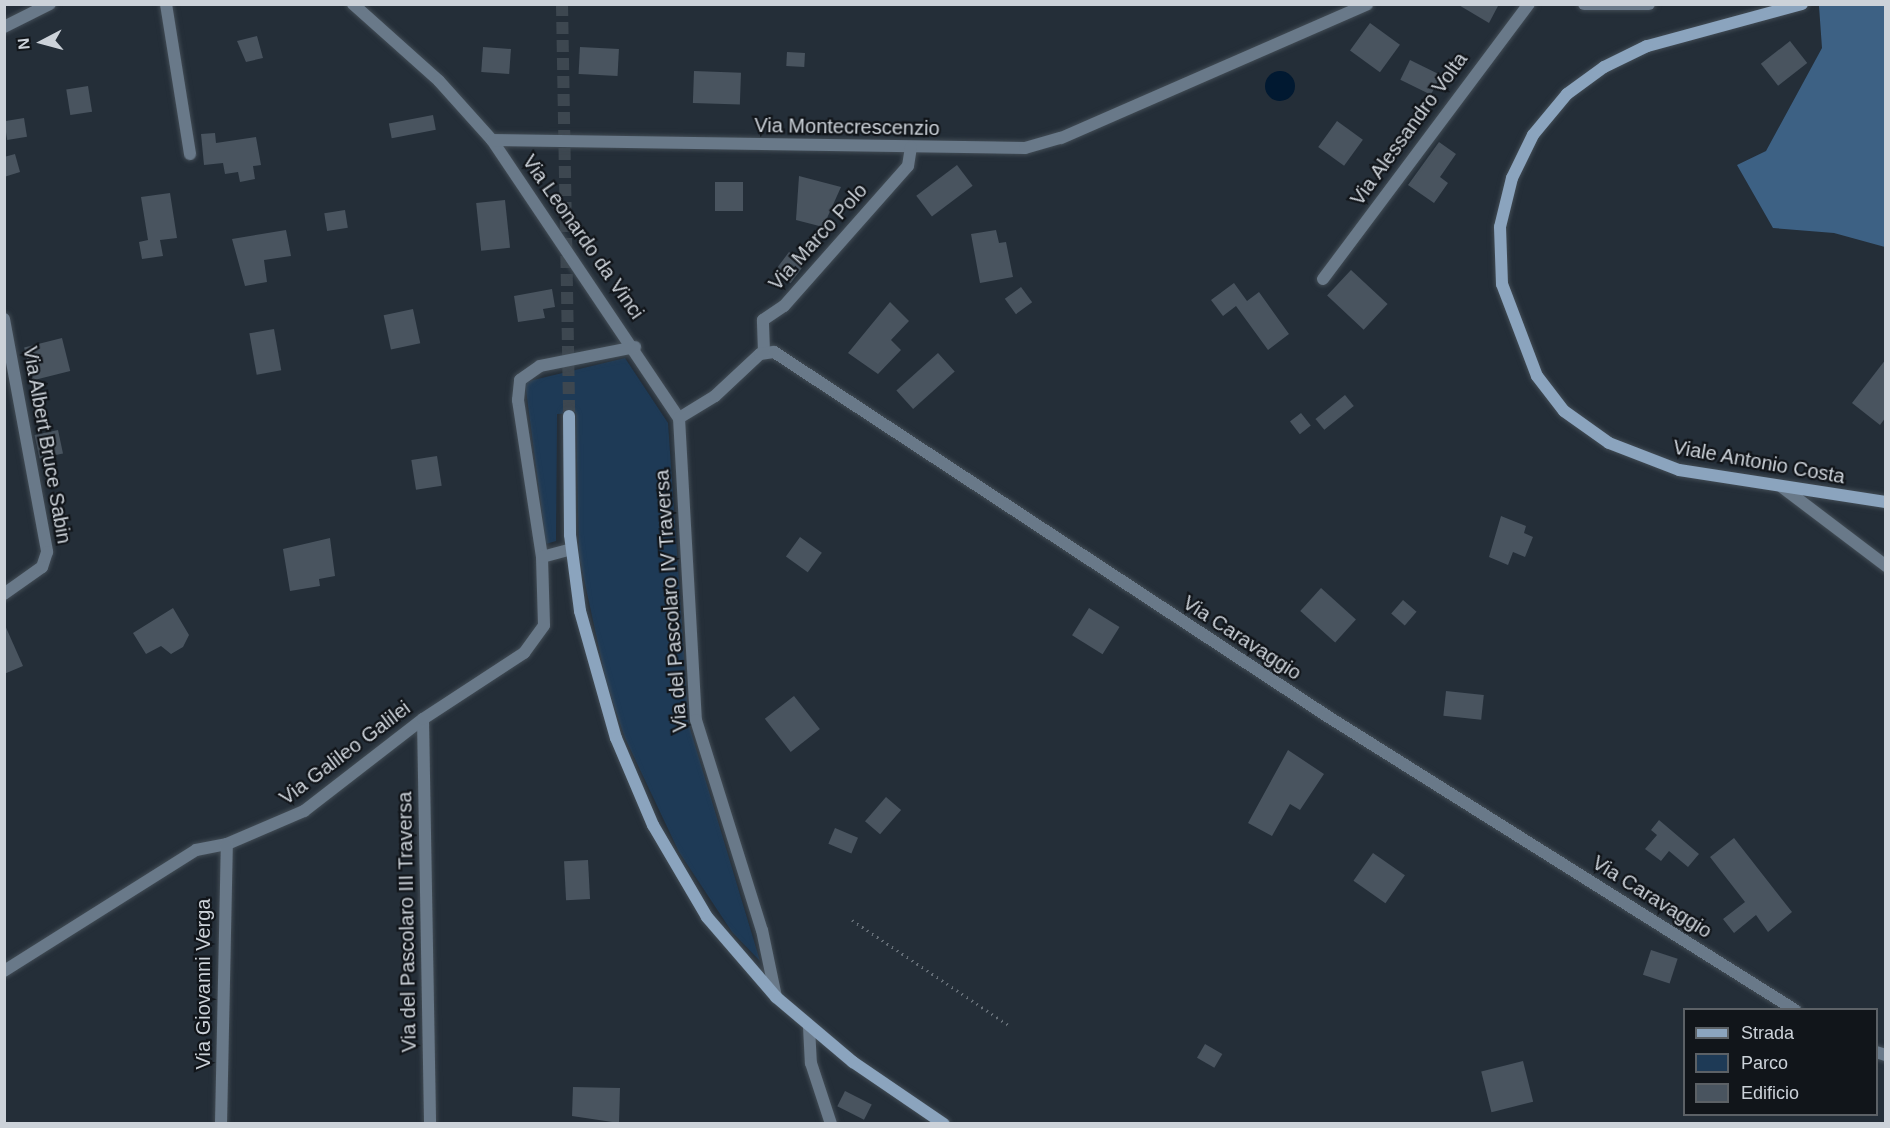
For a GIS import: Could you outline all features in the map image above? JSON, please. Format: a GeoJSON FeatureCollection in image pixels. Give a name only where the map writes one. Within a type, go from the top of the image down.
{"type":"FeatureCollection","features":[{"type":"Feature","properties":{"kind":"main road","name":"Viale Antonio Costa"},"geometry":{"type":"LineString","coordinates":[[1802,4],[1647,46],[1576,86],[1546,117],[1520,158],[1504,208],[1499,249],[1502,284],[1521,346],[1544,386],[1573,418],[1657,464],[1782,487],[1886,502]]}},
{"type":"Feature","properties":{"kind":"main road"},"geometry":{"type":"LineString","coordinates":[[568,416],[571,549],[592,664],[642,802],[707,916],[776,997],[809,1027],[944,1124]]}},
{"type":"Feature","properties":{"kind":"street"},"geometry":{"type":"LineString","coordinates":[[4,27],[50,4]]}},
{"type":"Feature","properties":{"kind":"street"},"geometry":{"type":"LineString","coordinates":[[166,4],[190,154]]}},
{"type":"Feature","properties":{"kind":"street"},"geometry":{"type":"LineString","coordinates":[[353,4],[448,90],[492,140]]}},
{"type":"Feature","properties":{"kind":"street","name":"Via Montecrescenzio"},"geometry":{"type":"LineString","coordinates":[[492,140],[1017,149],[1045,144],[1367,4]]}},
{"type":"Feature","properties":{"kind":"street","name":"Via Alessandro Volta"},"geometry":{"type":"LineString","coordinates":[[1323,279],[1529,4]]}},
{"type":"Feature","properties":{"kind":"street"},"geometry":{"type":"LineString","coordinates":[[1584,4],[1649,4]]}},
{"type":"Feature","properties":{"kind":"street","name":"Via Leonardo da Vinci"},"geometry":{"type":"LineString","coordinates":[[492,140],[634,347],[550,363],[520,380],[518,400],[542,557]]}},
{"type":"Feature","properties":{"kind":"street","name":"Via Marco Polo"},"geometry":{"type":"LineString","coordinates":[[764,352],[763,320],[784,306],[908,166],[911,147]]}},
{"type":"Feature","properties":{"kind":"street","name":"Via Albert Bruce Sabin"},"geometry":{"type":"LineString","coordinates":[[4,319],[47,552],[39,571],[4,594]]}},
{"type":"Feature","properties":{"kind":"street","name":"Via del Pascolaro IV Traversa"},"geometry":{"type":"LineString","coordinates":[[634,347],[679,418],[696,720],[762,930],[776,997]]}},
{"type":"Feature","properties":{"kind":"street"},"geometry":{"type":"LineString","coordinates":[[679,418],[715,396],[764,352]]}},
{"type":"Feature","properties":{"kind":"street","name":"Via Caravaggio"},"geometry":{"type":"LineString","coordinates":[[764,352],[774,352],[1327,717],[1792,1008]]}},
{"type":"Feature","properties":{"kind":"street"},"geometry":{"type":"LineString","coordinates":[[1782,487],[1886,566]]}},
{"type":"Feature","properties":{"kind":"street"},"geometry":{"type":"LineString","coordinates":[[542,557],[571,549]]}},
{"type":"Feature","properties":{"kind":"street","name":"Via Galileo Galilei"},"geometry":{"type":"LineString","coordinates":[[4,971],[196,850],[227,844],[313,805],[423,719],[536,641],[545,614],[542,557]]}},
{"type":"Feature","properties":{"kind":"street","name":"Via del Pascolaro III Traversa"},"geometry":{"type":"LineString","coordinates":[[423,719],[430,1124]]}},
{"type":"Feature","properties":{"kind":"street","name":"Via Giovanni Verga"},"geometry":{"type":"LineString","coordinates":[[221,1124],[227,844]]}},
{"type":"Feature","properties":{"kind":"street"},"geometry":{"type":"LineString","coordinates":[[809,1027],[809,1054],[831,1124]]}},
{"type":"Feature","properties":{"kind":"path"},"geometry":{"type":"LineString","coordinates":[[852,920],[1008,1025]]}},
{"type":"Feature","properties":{"kind":"green space"},"geometry":{"type":"Polygon","coordinates":[[[625,358],[668,423],[689,725],[760,961],[732,932],[679,852],[625,738],[607,685],[579,556],[576,413],[557,414],[556,541],[546,544],[525,382],[625,358]]]}},
{"type":"Feature","properties":{"kind":"shaded area"},"geometry":{"type":"Polygon","coordinates":[[[1886,5],[1885,247],[1834,233],[1773,228],[1737,165],[1766,151],[1822,48],[1819,6],[1886,5]]]}},
{"type":"Feature","properties":{"kind":"shaded area"},"geometry":{"type":"Polygon","coordinates":[[[1280,71],[1286,72],[1294,80],[1294,92],[1286,100],[1280,101],[1274,100],[1266,92],[1265,86],[1266,80],[1274,72],[1280,71]]]}},
{"type":"Feature","properties":{"kind":"building"},"geometry":{"type":"Polygon","coordinates":[[[1457,4],[1499,4],[1489,23],[1457,4]]]}},
{"type":"Feature","properties":{"kind":"building"},"geometry":{"type":"Polygon","coordinates":[[[1370,23],[1400,45],[1380,72],[1350,51],[1370,23]]]}},
{"type":"Feature","properties":{"kind":"building"},"geometry":{"type":"Polygon","coordinates":[[[257,36],[263,58],[246,62],[237,41],[257,36]]]}},
{"type":"Feature","properties":{"kind":"building"},"geometry":{"type":"Polygon","coordinates":[[[1790,41],[1807,63],[1778,86],[1761,64],[1790,41]]]}},
{"type":"Feature","properties":{"kind":"building"},"geometry":{"type":"Polygon","coordinates":[[[483,47],[511,49],[509,74],[481,72],[483,47]]]}},
{"type":"Feature","properties":{"kind":"building"},"geometry":{"type":"Polygon","coordinates":[[[580,47],[619,49],[618,76],[579,74],[580,47]]]}},
{"type":"Feature","properties":{"kind":"building"},"geometry":{"type":"Polygon","coordinates":[[[787,52],[805,53],[804,67],[786,66],[787,52]]]}},
{"type":"Feature","properties":{"kind":"building"},"geometry":{"type":"Polygon","coordinates":[[[1410,60],[1441,75],[1431,95],[1400,80],[1410,60]]]}},
{"type":"Feature","properties":{"kind":"building"},"geometry":{"type":"Polygon","coordinates":[[[694,71],[741,73],[740,105],[693,103],[694,71]]]}},
{"type":"Feature","properties":{"kind":"building"},"geometry":{"type":"Polygon","coordinates":[[[88,86],[92,112],[70,115],[66,89],[88,86]]]}},
{"type":"Feature","properties":{"kind":"building"},"geometry":{"type":"Polygon","coordinates":[[[433,115],[436,130],[392,138],[389,124],[433,115]]]}},
{"type":"Feature","properties":{"kind":"building"},"geometry":{"type":"Polygon","coordinates":[[[24,118],[27,137],[7,140],[4,121],[24,118]]]}},
{"type":"Feature","properties":{"kind":"building"},"geometry":{"type":"Polygon","coordinates":[[[1337,121],[1363,140],[1344,166],[1318,147],[1337,121]]]}},
{"type":"Feature","properties":{"kind":"building"},"geometry":{"type":"Polygon","coordinates":[[[215,133],[216,143],[256,137],[261,165],[253,166],[255,179],[240,182],[238,172],[225,174],[223,163],[204,165],[201,134],[215,133]]]}},
{"type":"Feature","properties":{"kind":"building"},"geometry":{"type":"Polygon","coordinates":[[[1439,142],[1456,154],[1440,177],[1448,183],[1434,203],[1408,185],[1439,142]]]}},
{"type":"Feature","properties":{"kind":"building"},"geometry":{"type":"Polygon","coordinates":[[[15,154],[20,172],[4,177],[4,157],[15,154]]]}},
{"type":"Feature","properties":{"kind":"building"},"geometry":{"type":"Polygon","coordinates":[[[957,165],[973,186],[932,216],[916,196],[957,165]]]}},
{"type":"Feature","properties":{"kind":"building"},"geometry":{"type":"Polygon","coordinates":[[[799,176],[841,187],[823,227],[796,220],[799,176]]]}},
{"type":"Feature","properties":{"kind":"building"},"geometry":{"type":"Polygon","coordinates":[[[715,182],[743,182],[743,211],[715,211],[715,182]]]}},
{"type":"Feature","properties":{"kind":"building"},"geometry":{"type":"Polygon","coordinates":[[[170,193],[177,238],[160,240],[163,256],[142,259],[139,242],[148,240],[141,197],[170,193]]]}},
{"type":"Feature","properties":{"kind":"building"},"geometry":{"type":"Polygon","coordinates":[[[505,200],[510,248],[481,251],[476,203],[505,200]]]}},
{"type":"Feature","properties":{"kind":"building"},"geometry":{"type":"Polygon","coordinates":[[[345,210],[348,228],[327,231],[324,213],[345,210]]]}},
{"type":"Feature","properties":{"kind":"building"},"geometry":{"type":"Polygon","coordinates":[[[286,230],[291,256],[264,260],[267,282],[245,286],[232,239],[286,230]]]}},
{"type":"Feature","properties":{"kind":"building"},"geometry":{"type":"Polygon","coordinates":[[[996,230],[999,243],[1006,242],[1013,277],[980,283],[971,234],[996,230]]]}},
{"type":"Feature","properties":{"kind":"building"},"geometry":{"type":"Polygon","coordinates":[[[789,252],[805,264],[791,283],[775,271],[789,252]]]}},
{"type":"Feature","properties":{"kind":"building"},"geometry":{"type":"Polygon","coordinates":[[[1351,270],[1388,304],[1364,330],[1327,296],[1351,270]]]}},
{"type":"Feature","properties":{"kind":"building"},"geometry":{"type":"Polygon","coordinates":[[[1234,283],[1247,301],[1259,292],[1289,334],[1268,350],[1236,306],[1223,316],[1211,300],[1234,283]]]}},
{"type":"Feature","properties":{"kind":"building"},"geometry":{"type":"Polygon","coordinates":[[[1021,287],[1032,302],[1016,314],[1005,299],[1021,287]]]}},
{"type":"Feature","properties":{"kind":"building"},"geometry":{"type":"Polygon","coordinates":[[[552,289],[555,307],[543,309],[545,318],[518,322],[514,296],[552,289]]]}},
{"type":"Feature","properties":{"kind":"building"},"geometry":{"type":"Polygon","coordinates":[[[890,302],[909,321],[891,340],[901,350],[878,374],[848,353],[890,302]]]}},
{"type":"Feature","properties":{"kind":"building"},"geometry":{"type":"Polygon","coordinates":[[[413,309],[420,343],[391,349],[384,315],[413,309]]]}},
{"type":"Feature","properties":{"kind":"building"},"geometry":{"type":"Polygon","coordinates":[[[274,329],[281,370],[257,375],[249,333],[274,329]]]}},
{"type":"Feature","properties":{"kind":"building"},"geometry":{"type":"Polygon","coordinates":[[[62,338],[70,371],[32,380],[24,347],[62,338]]]}},
{"type":"Feature","properties":{"kind":"building"},"geometry":{"type":"Polygon","coordinates":[[[938,353],[955,372],[913,409],[896,390],[938,353]]]}},
{"type":"Feature","properties":{"kind":"building"},"geometry":{"type":"Polygon","coordinates":[[[1886,359],[1886,417],[1880,425],[1852,403],[1886,359]]]}},
{"type":"Feature","properties":{"kind":"building"},"geometry":{"type":"Polygon","coordinates":[[[1345,395],[1354,406],[1324,430],[1315,419],[1345,395]]]}},
{"type":"Feature","properties":{"kind":"building"},"geometry":{"type":"Polygon","coordinates":[[[1301,413],[1311,426],[1300,434],[1290,422],[1301,413]]]}},
{"type":"Feature","properties":{"kind":"building"},"geometry":{"type":"Polygon","coordinates":[[[58,430],[63,453],[40,458],[35,435],[58,430]]]}},
{"type":"Feature","properties":{"kind":"building"},"geometry":{"type":"Polygon","coordinates":[[[437,456],[442,486],[416,490],[411,460],[437,456]]]}},
{"type":"Feature","properties":{"kind":"building"},"geometry":{"type":"Polygon","coordinates":[[[1501,516],[1526,526],[1524,533],[1533,537],[1525,557],[1513,552],[1508,565],[1489,557],[1501,516]]]}},
{"type":"Feature","properties":{"kind":"building"},"geometry":{"type":"Polygon","coordinates":[[[800,537],[822,553],[808,572],[786,556],[800,537]]]}},
{"type":"Feature","properties":{"kind":"building"},"geometry":{"type":"Polygon","coordinates":[[[330,538],[335,576],[319,579],[320,586],[290,591],[283,549],[330,538]]]}},
{"type":"Feature","properties":{"kind":"building"},"geometry":{"type":"Polygon","coordinates":[[[1321,588],[1356,619],[1335,642],[1300,611],[1321,588]]]}},
{"type":"Feature","properties":{"kind":"building"},"geometry":{"type":"Polygon","coordinates":[[[1403,600],[1417,612],[1405,625],[1391,614],[1403,600]]]}},
{"type":"Feature","properties":{"kind":"building"},"geometry":{"type":"Polygon","coordinates":[[[173,608],[189,635],[183,647],[171,654],[161,646],[146,654],[133,633],[173,608]]]}},
{"type":"Feature","properties":{"kind":"building"},"geometry":{"type":"Polygon","coordinates":[[[1089,608],[1120,627],[1103,654],[1072,635],[1089,608]]]}},
{"type":"Feature","properties":{"kind":"building"},"geometry":{"type":"Polygon","coordinates":[[[4,623],[23,666],[4,674],[4,623]]]}},
{"type":"Feature","properties":{"kind":"building"},"geometry":{"type":"Polygon","coordinates":[[[1446,691],[1484,695],[1481,720],[1443,716],[1446,691]]]}},
{"type":"Feature","properties":{"kind":"building"},"geometry":{"type":"Polygon","coordinates":[[[794,696],[820,729],[791,752],[765,719],[794,696]]]}},
{"type":"Feature","properties":{"kind":"building"},"geometry":{"type":"Polygon","coordinates":[[[1288,750],[1324,774],[1300,810],[1290,804],[1272,836],[1248,823],[1288,750]]]}},
{"type":"Feature","properties":{"kind":"building"},"geometry":{"type":"Polygon","coordinates":[[[886,797],[901,810],[880,834],[865,821],[886,797]]]}},
{"type":"Feature","properties":{"kind":"building"},"geometry":{"type":"Polygon","coordinates":[[[1659,820],[1699,854],[1688,867],[1669,851],[1661,861],[1645,849],[1657,835],[1651,830],[1659,820]]]}},
{"type":"Feature","properties":{"kind":"building"},"geometry":{"type":"Polygon","coordinates":[[[835,828],[858,838],[851,853],[828,844],[835,828]]]}},
{"type":"Feature","properties":{"kind":"building"},"geometry":{"type":"Polygon","coordinates":[[[1734,838],[1792,912],[1768,932],[1756,915],[1734,933],[1723,919],[1745,902],[1710,857],[1734,838]]]}},
{"type":"Feature","properties":{"kind":"building"},"geometry":{"type":"Polygon","coordinates":[[[1373,853],[1405,875],[1385,903],[1353,881],[1373,853]]]}},
{"type":"Feature","properties":{"kind":"building"},"geometry":{"type":"Polygon","coordinates":[[[588,860],[590,899],[566,900],[564,861],[588,860]]]}},
{"type":"Feature","properties":{"kind":"building"},"geometry":{"type":"Polygon","coordinates":[[[1651,950],[1678,959],[1670,983],[1643,975],[1651,950]]]}},
{"type":"Feature","properties":{"kind":"building"},"geometry":{"type":"Polygon","coordinates":[[[1205,1044],[1222,1054],[1214,1068],[1197,1058],[1205,1044]]]}},
{"type":"Feature","properties":{"kind":"building"},"geometry":{"type":"Polygon","coordinates":[[[1523,1061],[1533,1102],[1491,1112],[1481,1071],[1523,1061]]]}},
{"type":"Feature","properties":{"kind":"building"},"geometry":{"type":"Polygon","coordinates":[[[573,1087],[620,1088],[619,1123],[572,1116],[573,1087]]]}},
{"type":"Feature","properties":{"kind":"building"},"geometry":{"type":"Polygon","coordinates":[[[845,1091],[872,1105],[864,1120],[837,1106],[845,1091]]]}},
{"type":"Feature","properties":{"kind":"tunnel"},"geometry":{"type":"LineString","coordinates":[[562,4],[569,416]]}}]}
